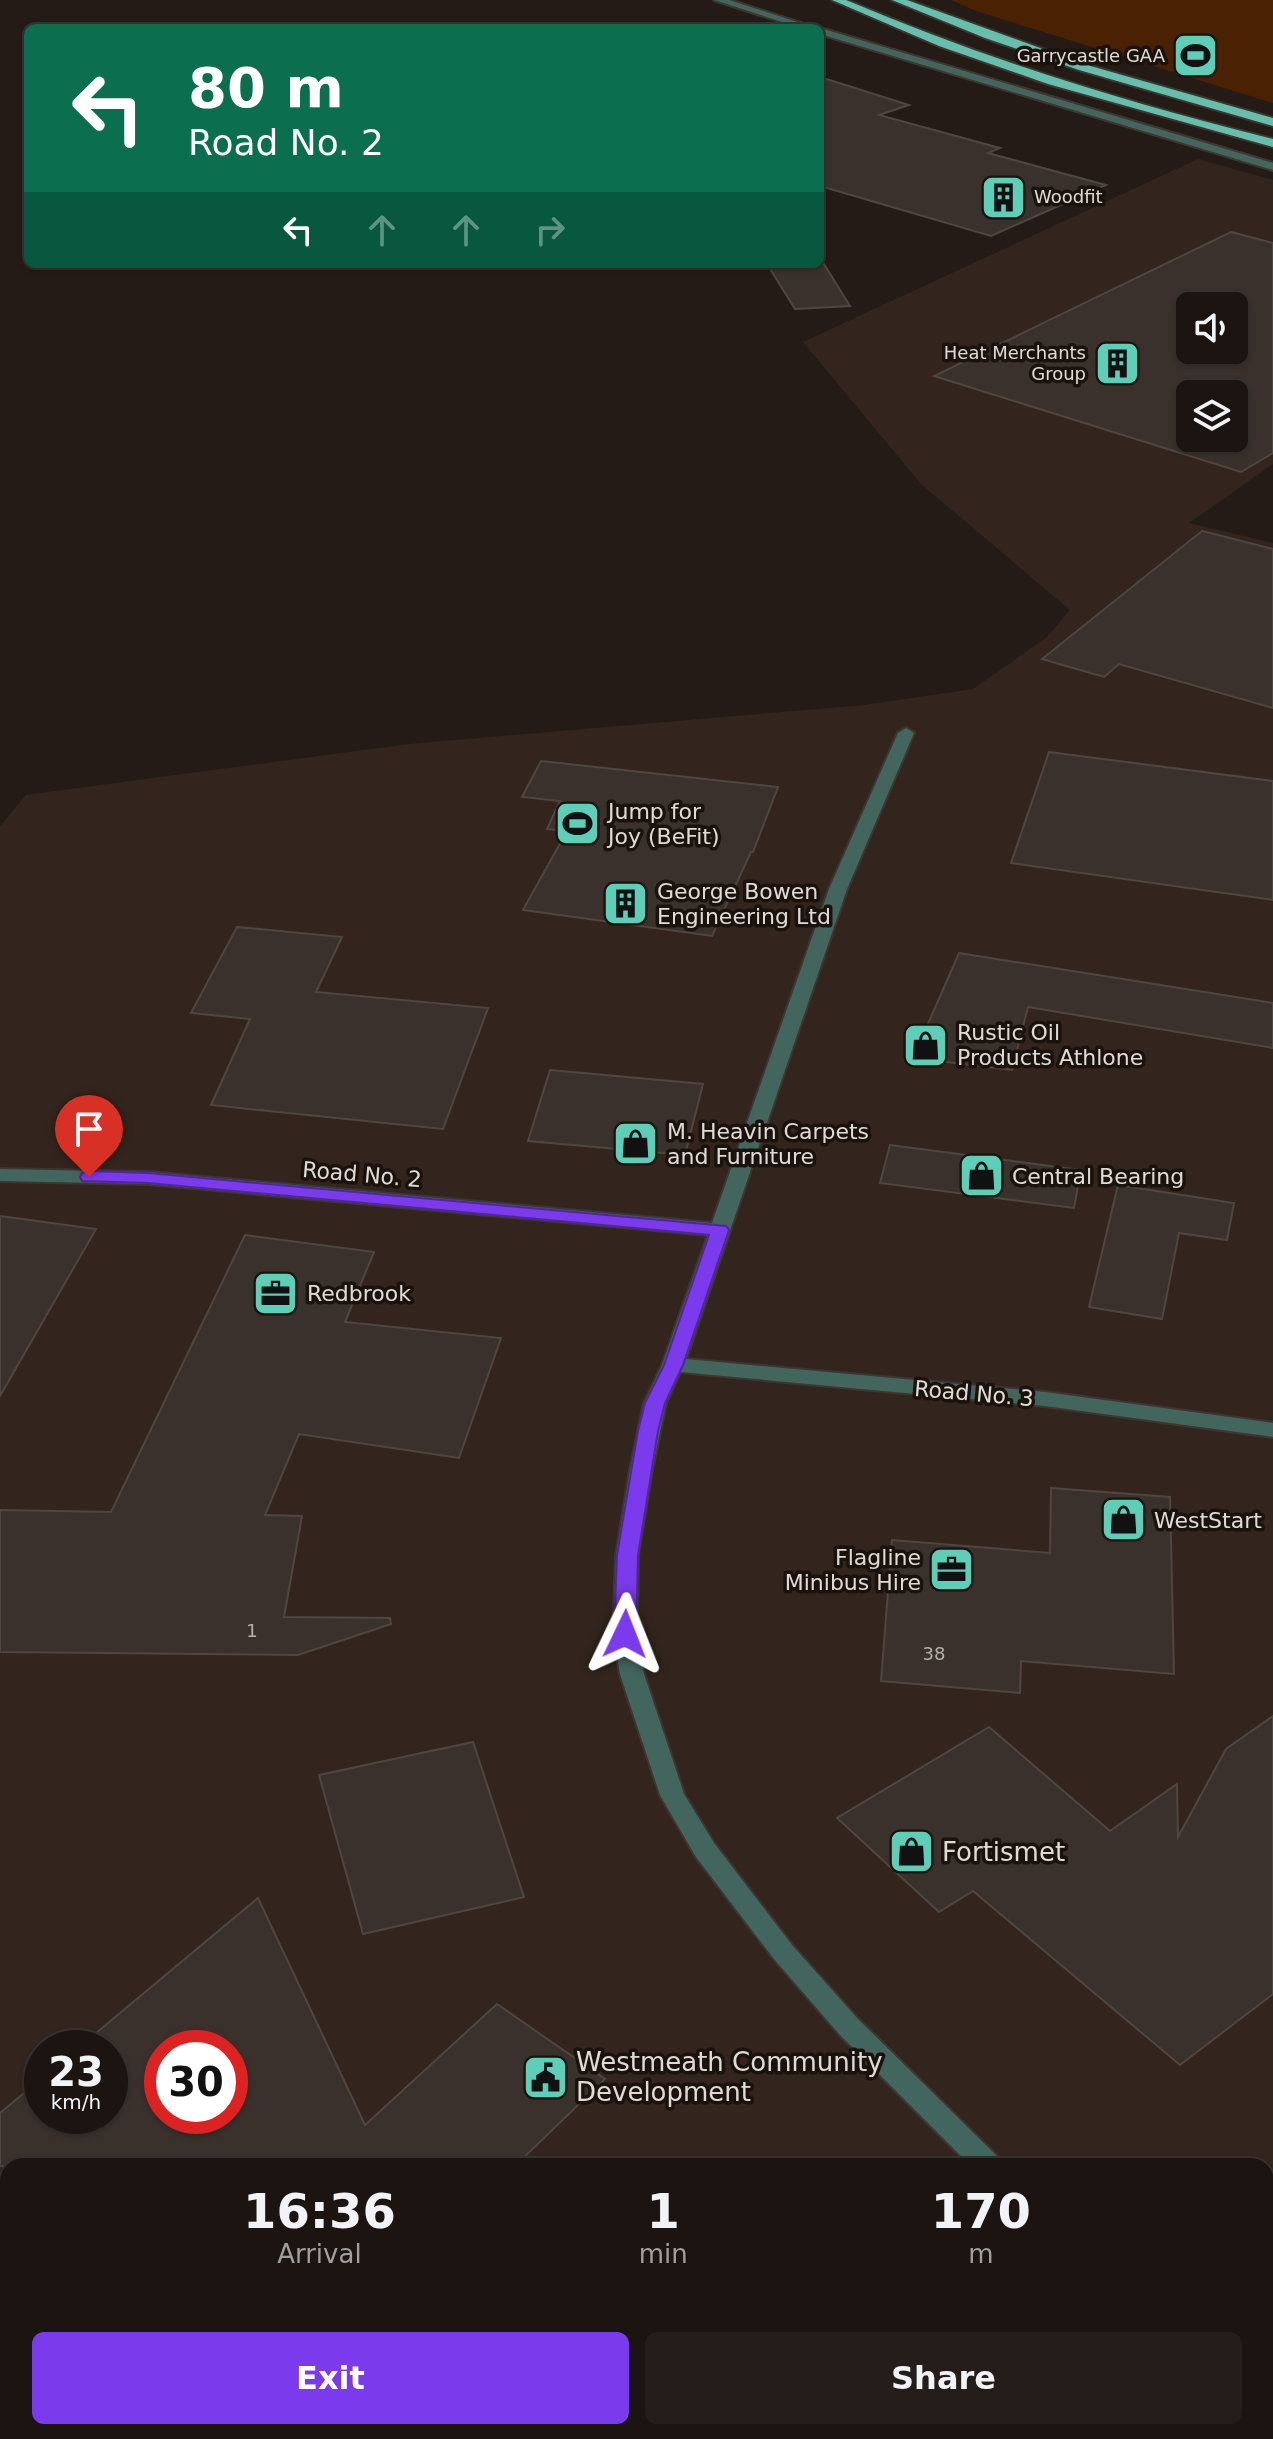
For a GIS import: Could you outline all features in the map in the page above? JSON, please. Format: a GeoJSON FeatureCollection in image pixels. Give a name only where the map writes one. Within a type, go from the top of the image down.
{"type":"FeatureCollection","features":[{"type":"Feature","properties":{"kind":"highway"},"geometry":{"type":"LineString","coordinates":[[837,0],[998,62],[1126,103],[1273,143]]}},
{"type":"Feature","properties":{"kind":"highway"},"geometry":{"type":"LineString","coordinates":[[897,0],[966,28],[1077,65],[1273,122]]}},
{"type":"Feature","properties":{"kind":"street"},"geometry":{"type":"LineString","coordinates":[[719,0],[798,24]]}},
{"type":"Feature","properties":{"kind":"street"},"geometry":{"type":"LineString","coordinates":[[824,32],[1273,167]]}},
{"type":"Feature","properties":{"kind":"street"},"geometry":{"type":"LineString","coordinates":[[906,733],[838,889],[673,1365],[655,1403],[627,1555],[625,1634],[632,1674],[672,1795],[705,1850],[783,1952],[849,2027],[981,2158]]}},
{"type":"Feature","properties":{"kind":"street","name":"Road No. 2"},"geometry":{"type":"LineString","coordinates":[[0,1175],[148,1178],[720,1230]]}},
{"type":"Feature","properties":{"kind":"street","name":"Road No. 3"},"geometry":{"type":"LineString","coordinates":[[673,1365],[1045,1399],[1273,1430]]}},
{"type":"Feature","properties":{"kind":"shaded area","name":"Garrycastle GAA"},"geometry":{"type":"Polygon","coordinates":[[[951,0],[1273,0],[1273,103],[976,11],[951,0]]]}},
{"type":"Feature","properties":{"kind":"shaded area"},"geometry":{"type":"Polygon","coordinates":[[[1198,159],[1273,180],[1273,464],[1189,523],[1273,543],[1273,2158],[0,2158],[0,826],[26,795],[409,744],[864,705],[973,689],[1047,637],[1070,610],[920,483],[803,342],[1198,159]]]}},
{"type":"Feature","properties":{"kind":"building"},"geometry":{"type":"Polygon","coordinates":[[[824,78],[909,105],[879,115],[1000,148],[988,153],[1106,185],[991,236],[824,187],[824,78]]]}},
{"type":"Feature","properties":{"kind":"building","name":"Heat Merchants Group"},"geometry":{"type":"Polygon","coordinates":[[[1231,232],[1273,243],[1273,453],[1241,472],[1177,452],[1248,452],[1248,380],[1176,380],[1176,452],[934,376],[1231,232]]]}},
{"type":"Feature","properties":{"kind":"building"},"geometry":{"type":"Polygon","coordinates":[[[824,264],[850,306],[795,309],[769,268],[824,268],[824,264]]]}},
{"type":"Feature","properties":{"kind":"building"},"geometry":{"type":"Polygon","coordinates":[[[1202,531],[1273,549],[1273,708],[1119,664],[1104,677],[1042,659],[1202,531]]]}},
{"type":"Feature","properties":{"kind":"building"},"geometry":{"type":"Polygon","coordinates":[[[1049,752],[1273,781],[1273,900],[1011,863],[1049,752]]]}},
{"type":"Feature","properties":{"kind":"building"},"geometry":{"type":"Polygon","coordinates":[[[541,761],[778,787],[753,852],[712,936],[523,910],[567,831],[547,829],[560,801],[522,797],[541,761]]]}},
{"type":"Feature","properties":{"kind":"building"},"geometry":{"type":"Polygon","coordinates":[[[237,927],[342,937],[316,992],[488,1008],[443,1129],[211,1105],[250,1019],[191,1013],[237,927]]]}},
{"type":"Feature","properties":{"kind":"building"},"geometry":{"type":"Polygon","coordinates":[[[959,953],[1273,1003],[1273,1048],[1028,1007],[1012,1070],[913,1058],[959,953]]]}},
{"type":"Feature","properties":{"kind":"building"},"geometry":{"type":"Polygon","coordinates":[[[550,1070],[703,1084],[685,1155],[528,1141],[550,1070]]]}},
{"type":"Feature","properties":{"kind":"building","name":"Central Bearing"},"geometry":{"type":"Polygon","coordinates":[[[890,1145],[1081,1170],[1074,1208],[880,1183],[890,1145]]]}},
{"type":"Feature","properties":{"kind":"building"},"geometry":{"type":"Polygon","coordinates":[[[1118,1185],[1234,1203],[1227,1240],[1179,1233],[1162,1319],[1089,1307],[1118,1185]]]}},
{"type":"Feature","properties":{"kind":"building"},"geometry":{"type":"Polygon","coordinates":[[[0,1216],[96,1229],[0,1396],[0,1216]]]}},
{"type":"Feature","properties":{"kind":"building"},"geometry":{"type":"Polygon","coordinates":[[[245,1235],[374,1252],[345,1322],[501,1338],[459,1458],[299,1434],[265,1515],[302,1516],[284,1617],[390,1618],[391,1624],[298,1655],[0,1652],[0,1510],[111,1512],[245,1235]]]}},
{"type":"Feature","properties":{"kind":"building"},"geometry":{"type":"Polygon","coordinates":[[[1051,1488],[1170,1497],[1174,1674],[1021,1661],[1020,1693],[881,1681],[892,1540],[1050,1553],[1051,1488]]]}},
{"type":"Feature","properties":{"kind":"building"},"geometry":{"type":"Polygon","coordinates":[[[1273,1716],[1273,1994],[1180,2065],[973,1891],[939,1912],[837,1818],[989,1727],[1110,1831],[1177,1784],[1178,1837],[1226,1749],[1273,1716]]]}},
{"type":"Feature","properties":{"kind":"building"},"geometry":{"type":"Polygon","coordinates":[[[473,1742],[524,1897],[363,1934],[319,1775],[473,1742]]]}},
{"type":"Feature","properties":{"kind":"building"},"geometry":{"type":"Polygon","coordinates":[[[258,1898],[365,2125],[497,2004],[605,2079],[523,2158],[0,2158],[0,2113],[24,2093],[24,2134],[128,2134],[128,2030],[100,2030],[258,1898]]]}},
{"type":"Feature","properties":{"kind":"place","name":"Garrycastle GAA"},"geometry":{"type":"Point","coordinates":[1196,56]}},
{"type":"Feature","properties":{"kind":"place","name":"Woodfit"},"geometry":{"type":"Point","coordinates":[1003,197]}},
{"type":"Feature","properties":{"kind":"place","name":"Heat Merchants Group"},"geometry":{"type":"Point","coordinates":[1117,363]}},
{"type":"Feature","properties":{"kind":"place","name":"Jump for Joy (BeFit)"},"geometry":{"type":"Point","coordinates":[577,824]}},
{"type":"Feature","properties":{"kind":"place","name":"George Bowen Engineering Ltd"},"geometry":{"type":"Point","coordinates":[626,904]}},
{"type":"Feature","properties":{"kind":"place","name":"Rustic Oil Products Athlone"},"geometry":{"type":"Point","coordinates":[926,1045]}},
{"type":"Feature","properties":{"kind":"place","name":"M. Heavin Carpets and Furniture"},"geometry":{"type":"Point","coordinates":[636,1144]}},
{"type":"Feature","properties":{"kind":"place","name":"Central Bearing"},"geometry":{"type":"Point","coordinates":[981,1176]}},
{"type":"Feature","properties":{"kind":"place","name":"Redbrook"},"geometry":{"type":"Point","coordinates":[276,1293]}},
{"type":"Feature","properties":{"kind":"place","name":"WestStart"},"geometry":{"type":"Point","coordinates":[1123,1520]}},
{"type":"Feature","properties":{"kind":"place","name":"Flagline Minibus Hire"},"geometry":{"type":"Point","coordinates":[952,1570]}},
{"type":"Feature","properties":{"kind":"place","name":"Fortismet"},"geometry":{"type":"Point","coordinates":[911,1852]}},
{"type":"Feature","properties":{"kind":"place","name":"Westmeath Community Development"},"geometry":{"type":"Point","coordinates":[545,2077]}},
{"type":"Feature","properties":{"kind":"route"},"geometry":{"type":"LineString","coordinates":[[89,1177],[148,1178],[720,1230],[673,1365],[655,1403],[648,1431],[627,1555],[625,1634]]}}]}
